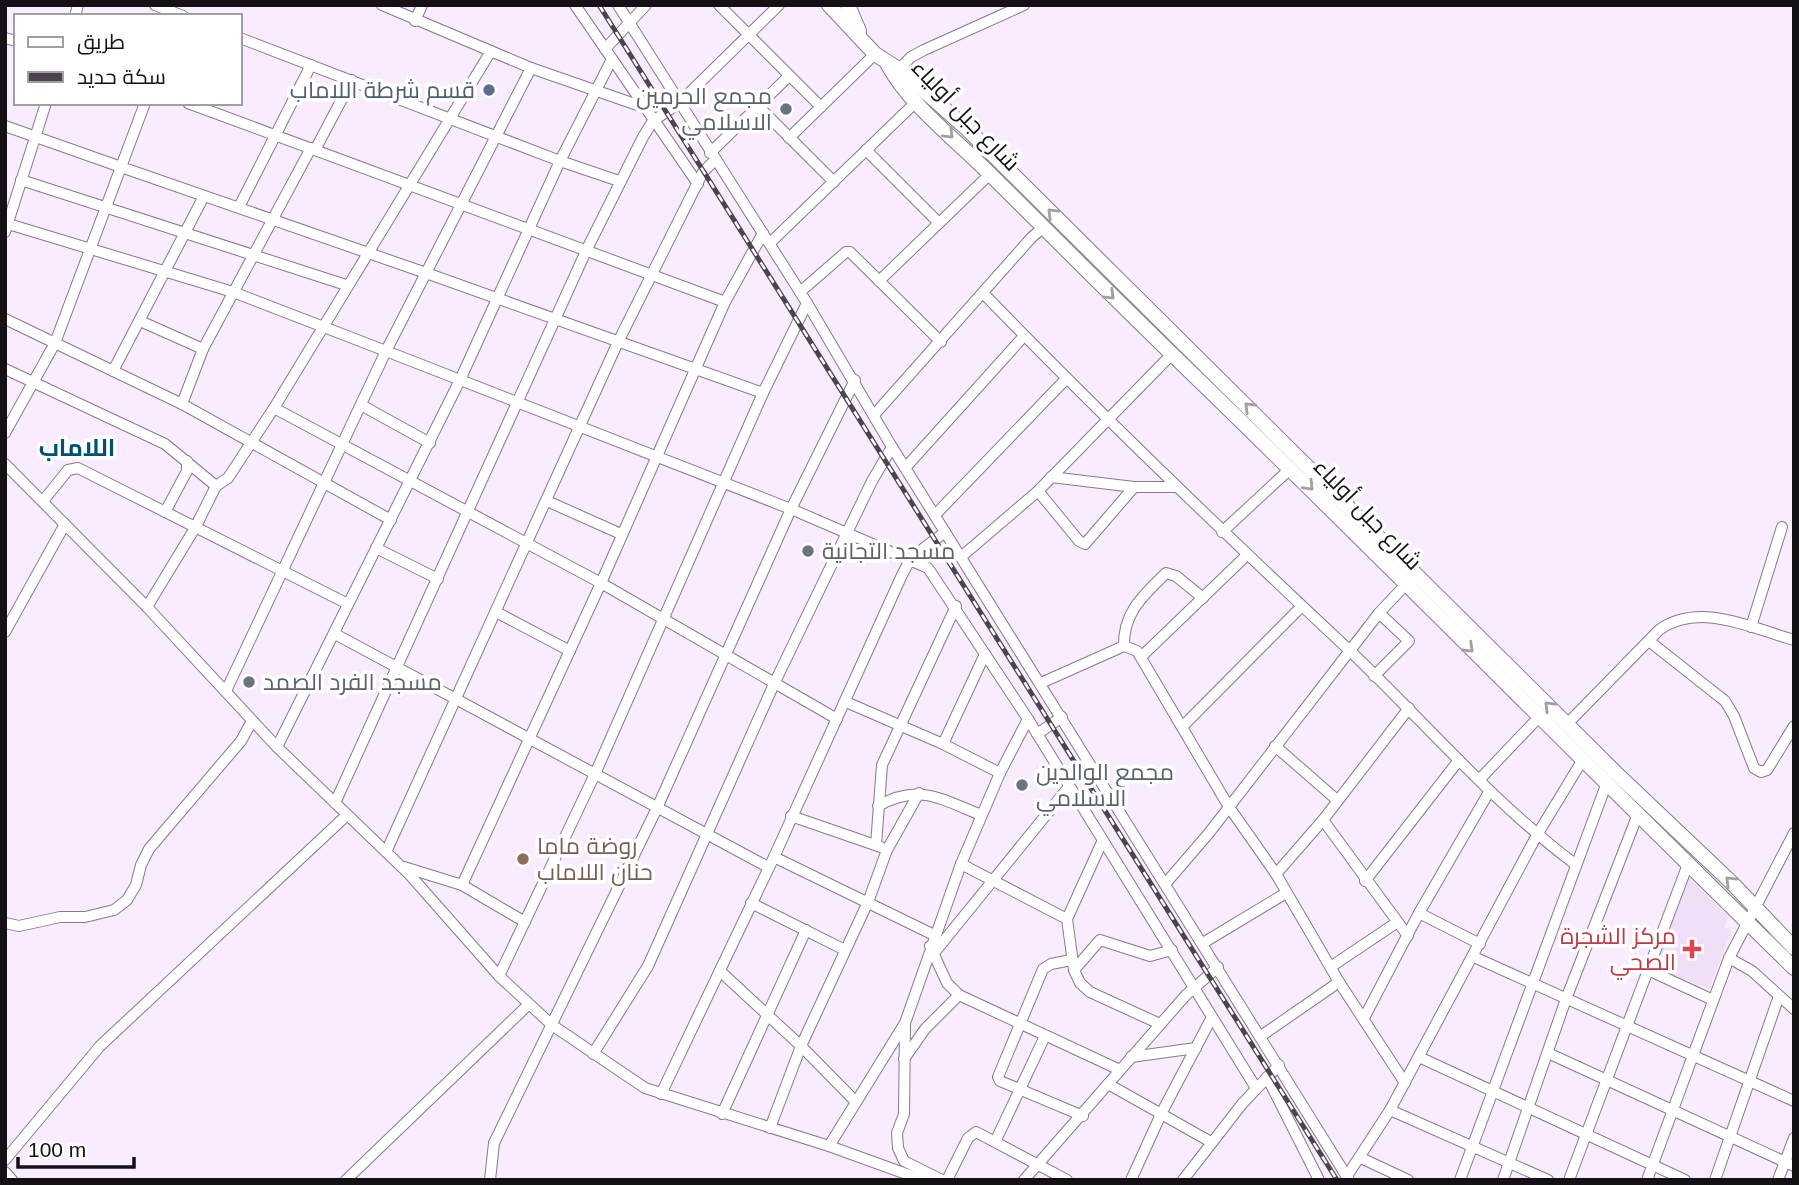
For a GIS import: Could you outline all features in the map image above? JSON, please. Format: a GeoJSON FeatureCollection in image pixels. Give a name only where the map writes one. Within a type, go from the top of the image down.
{"type":"FeatureCollection","features":[{"type":"Feature","properties":{"kind":"main road"},"geometry":{"type":"LineString","coordinates":[[829,5],[875,54],[893,69]]}},
{"type":"Feature","properties":{"kind":"main road"},"geometry":{"type":"LineString","coordinates":[[848,5],[862,39]]}},
{"type":"Feature","properties":{"kind":"main road","name":"شارع جبل أولياء"},"geometry":{"type":"LineString","coordinates":[[893,69],[917,101],[1043,228],[1291,468],[1538,718],[1794,968]]}},
{"type":"Feature","properties":{"kind":"main road","name":"شارع جبل أولياء"},"geometry":{"type":"LineString","coordinates":[[893,69],[967,128],[1794,948]]}},
{"type":"Feature","properties":{"kind":"street"},"geometry":{"type":"LineString","coordinates":[[155,5],[180,13]]}},
{"type":"Feature","properties":{"kind":"street"},"geometry":{"type":"LineString","coordinates":[[382,5],[531,68],[646,108]]}},
{"type":"Feature","properties":{"kind":"street"},"geometry":{"type":"LineString","coordinates":[[415,21],[422,5]]}},
{"type":"Feature","properties":{"kind":"street"},"geometry":{"type":"LineString","coordinates":[[575,5],[698,184]]}},
{"type":"Feature","properties":{"kind":"street"},"geometry":{"type":"LineString","coordinates":[[618,5],[770,243],[855,380],[892,447],[1348,1178],[1390,1110],[1537,835],[1582,761]]}},
{"type":"Feature","properties":{"kind":"street"},"geometry":{"type":"LineString","coordinates":[[605,49],[646,5]]}},
{"type":"Feature","properties":{"kind":"street"},"geometry":{"type":"LineString","coordinates":[[719,5],[821,107]]}},
{"type":"Feature","properties":{"kind":"street"},"geometry":{"type":"LineString","coordinates":[[335,803],[587,249],[653,121],[679,103],[779,5]]}},
{"type":"Feature","properties":{"kind":"street"},"geometry":{"type":"LineString","coordinates":[[893,69],[924,50],[1024,5]]}},
{"type":"Feature","properties":{"kind":"street"},"geometry":{"type":"LineString","coordinates":[[242,39],[560,161],[620,181]]}},
{"type":"Feature","properties":{"kind":"street"},"geometry":{"type":"LineString","coordinates":[[147,607],[195,528],[216,486],[228,478],[274,408],[448,117],[491,51]]}},
{"type":"Feature","properties":{"kind":"street"},"geometry":{"type":"LineString","coordinates":[[789,138],[875,54]]}},
{"type":"Feature","properties":{"kind":"street"},"geometry":{"type":"LineString","coordinates":[[277,747],[430,443],[531,229],[560,161],[612,59]]}},
{"type":"Feature","properties":{"kind":"street"},"geometry":{"type":"LineString","coordinates":[[239,207],[311,65]]}},
{"type":"Feature","properties":{"kind":"street"},"geometry":{"type":"LineString","coordinates":[[226,691],[280,570],[386,351],[531,68]]}},
{"type":"Feature","properties":{"kind":"street"},"geometry":{"type":"LineString","coordinates":[[386,852],[618,342],[703,172],[713,156],[789,76]]}},
{"type":"Feature","properties":{"kind":"street"},"geometry":{"type":"LineString","coordinates":[[182,404],[203,349],[352,80]]}},
{"type":"Feature","properties":{"kind":"street"},"geometry":{"type":"LineString","coordinates":[[770,243],[917,101]]}},
{"type":"Feature","properties":{"kind":"street"},"geometry":{"type":"LineString","coordinates":[[45,105],[6,226],[90,247],[233,292],[657,455],[911,558],[928,568],[956,606],[1028,719],[1068,788],[1195,986],[1256,1088]]}},
{"type":"Feature","properties":{"kind":"street"},"geometry":{"type":"LineString","coordinates":[[5,433],[55,343],[144,105]]}},
{"type":"Feature","properties":{"kind":"street"},"geometry":{"type":"LineString","coordinates":[[194,105],[725,302]]}},
{"type":"Feature","properties":{"kind":"street"},"geometry":{"type":"LineString","coordinates":[[759,107],[834,182]]}},
{"type":"Feature","properties":{"kind":"street"},"geometry":{"type":"LineString","coordinates":[[5,126],[368,250],[497,300],[763,393]]}},
{"type":"Feature","properties":{"kind":"street"},"geometry":{"type":"LineString","coordinates":[[866,150],[938,222]]}},
{"type":"Feature","properties":{"kind":"street"},"geometry":{"type":"LineString","coordinates":[[880,281],[990,174]]}},
{"type":"Feature","properties":{"kind":"street"},"geometry":{"type":"LineString","coordinates":[[21,180],[106,205],[252,257],[346,285]]}},
{"type":"Feature","properties":{"kind":"street"},"geometry":{"type":"LineString","coordinates":[[113,371],[204,196]]}},
{"type":"Feature","properties":{"kind":"street"},"geometry":{"type":"LineString","coordinates":[[874,415],[1043,228]]}},
{"type":"Feature","properties":{"kind":"street"},"geometry":{"type":"LineString","coordinates":[[462,884],[601,583],[725,302],[763,233]]}},
{"type":"Feature","properties":{"kind":"street"},"geometry":{"type":"LineString","coordinates":[[800,292],[849,251],[941,342]]}},
{"type":"Feature","properties":{"kind":"street"},"geometry":{"type":"LineString","coordinates":[[983,293],[1175,487],[1409,708],[1489,792],[1537,835],[1575,864]]}},
{"type":"Feature","properties":{"kind":"street"},"geometry":{"type":"LineString","coordinates":[[499,976],[594,774],[763,393],[807,303]]}},
{"type":"Feature","properties":{"kind":"street"},"geometry":{"type":"LineString","coordinates":[[5,319],[182,404],[391,520]]}},
{"type":"Feature","properties":{"kind":"street"},"geometry":{"type":"LineString","coordinates":[[140,321],[203,349]]}},
{"type":"Feature","properties":{"kind":"street"},"geometry":{"type":"LineString","coordinates":[[906,467],[1024,336]]}},
{"type":"Feature","properties":{"kind":"street"},"geometry":{"type":"LineString","coordinates":[[961,557],[1038,491],[1172,354]]}},
{"type":"Feature","properties":{"kind":"street"},"geometry":{"type":"LineString","coordinates":[[5,369],[139,430],[187,461],[216,486]]}},
{"type":"Feature","properties":{"kind":"street"},"geometry":{"type":"LineString","coordinates":[[935,515],[1066,379]]}},
{"type":"Feature","properties":{"kind":"street"},"geometry":{"type":"LineString","coordinates":[[490,1180],[494,1143],[657,808],[791,509],[855,380]]}},
{"type":"Feature","properties":{"kind":"street"},"geometry":{"type":"LineString","coordinates":[[361,405],[430,443]]}},
{"type":"Feature","properties":{"kind":"street"},"geometry":{"type":"LineString","coordinates":[[274,408],[601,583],[837,719]]}},
{"type":"Feature","properties":{"kind":"street"},"geometry":{"type":"LineString","coordinates":[[593,1054],[641,979],[774,684],[846,533],[892,447]]}},
{"type":"Feature","properties":{"kind":"street"},"geometry":{"type":"LineString","coordinates":[[165,512],[187,471],[187,461]]}},
{"type":"Feature","properties":{"kind":"street"},"geometry":{"type":"LineString","coordinates":[[5,464],[147,607],[277,747],[400,866],[499,976],[552,1026],[627,1077],[661,1094],[829,1146],[923,1180]]}},
{"type":"Feature","properties":{"kind":"street"},"geometry":{"type":"LineString","coordinates":[[43,501],[72,467],[348,604]]}},
{"type":"Feature","properties":{"kind":"street"},"geometry":{"type":"LineString","coordinates":[[1222,532],[1291,468]]}},
{"type":"Feature","properties":{"kind":"street"},"geometry":{"type":"LineString","coordinates":[[1051,477],[1134,487],[1175,487]]}},
{"type":"Feature","properties":{"kind":"street"},"geometry":{"type":"LineString","coordinates":[[1038,491],[1079,541],[1085,544],[1134,487]]}},
{"type":"Feature","properties":{"kind":"street"},"geometry":{"type":"LineString","coordinates":[[547,501],[621,534]]}},
{"type":"Feature","properties":{"kind":"street"},"geometry":{"type":"LineString","coordinates":[[5,632],[65,524]]}},
{"type":"Feature","properties":{"kind":"street"},"geometry":{"type":"LineString","coordinates":[[1751,628],[1782,527]]}},
{"type":"Feature","properties":{"kind":"street"},"geometry":{"type":"LineString","coordinates":[[661,1094],[911,558],[945,532]]}},
{"type":"Feature","properties":{"kind":"street"},"geometry":{"type":"LineString","coordinates":[[376,548],[438,579]]}},
{"type":"Feature","properties":{"kind":"street"},"geometry":{"type":"LineString","coordinates":[[1142,656],[1247,555]]}},
{"type":"Feature","properties":{"kind":"street"},"geometry":{"type":"LineString","coordinates":[[1124,646],[1125,628],[1130,612],[1167,573],[1177,576],[1203,598]]}},
{"type":"Feature","properties":{"kind":"street"},"geometry":{"type":"LineString","coordinates":[[1166,883],[1229,807],[1379,613],[1418,573]]}},
{"type":"Feature","properties":{"kind":"street"},"geometry":{"type":"LineString","coordinates":[[770,1128],[801,1046],[868,902],[881,848],[878,806],[882,765],[956,606]]}},
{"type":"Feature","properties":{"kind":"street"},"geometry":{"type":"LineString","coordinates":[[1182,727],[1301,607]]}},
{"type":"Feature","properties":{"kind":"street"},"geometry":{"type":"LineString","coordinates":[[496,612],[570,651]]}},
{"type":"Feature","properties":{"kind":"street"},"geometry":{"type":"LineString","coordinates":[[1374,676],[1409,641],[1379,613]]}},
{"type":"Feature","properties":{"kind":"street"},"geometry":{"type":"LineString","coordinates":[[1567,724],[1649,641],[1675,619],[1685,617],[1728,621],[1794,640]]}},
{"type":"Feature","properties":{"kind":"street"},"geometry":{"type":"LineString","coordinates":[[335,634],[707,834],[868,902],[933,945],[947,982],[959,995],[1120,1070]]}},
{"type":"Feature","properties":{"kind":"street"},"geometry":{"type":"LineString","coordinates":[[1649,641],[1725,701],[1734,716],[1754,768],[1761,772],[1767,771],[1794,726]]}},
{"type":"Feature","properties":{"kind":"street"},"geometry":{"type":"LineString","coordinates":[[1041,684],[1124,646],[1132,646],[1142,656],[1229,807],[1276,874],[1339,982],[1405,1083]]}},
{"type":"Feature","properties":{"kind":"street"},"geometry":{"type":"LineString","coordinates":[[943,744],[985,654]]}},
{"type":"Feature","properties":{"kind":"street"},"geometry":{"type":"LineString","coordinates":[[846,702],[943,744],[1000,773]]}},
{"type":"Feature","properties":{"kind":"street"},"geometry":{"type":"LineString","coordinates":[[1276,874],[1323,820],[1409,708]]}},
{"type":"Feature","properties":{"kind":"street"},"geometry":{"type":"LineString","coordinates":[[1037,734],[1062,716]]}},
{"type":"Feature","properties":{"kind":"street"},"geometry":{"type":"LineString","coordinates":[[1479,780],[1538,718]]}},
{"type":"Feature","properties":{"kind":"street"},"geometry":{"type":"LineString","coordinates":[[829,1146],[905,1023],[961,864],[1000,773],[1028,719]]}},
{"type":"Feature","properties":{"kind":"street"},"geometry":{"type":"LineString","coordinates":[[5,923],[19,926],[60,917],[85,917],[114,910],[127,900],[149,849],[241,741],[252,721]]}},
{"type":"Feature","properties":{"kind":"street"},"geometry":{"type":"LineString","coordinates":[[1275,746],[1337,800]]}},
{"type":"Feature","properties":{"kind":"street"},"geometry":{"type":"LineString","coordinates":[[1365,881],[1459,760]]}},
{"type":"Feature","properties":{"kind":"street"},"geometry":{"type":"LineString","coordinates":[[1460,1180],[1606,785]]}},
{"type":"Feature","properties":{"kind":"street"},"geometry":{"type":"LineString","coordinates":[[933,945],[993,881],[1068,788]]}},
{"type":"Feature","properties":{"kind":"street"},"geometry":{"type":"LineString","coordinates":[[1364,1018],[1419,913],[1489,792]]}},
{"type":"Feature","properties":{"kind":"street"},"geometry":{"type":"LineString","coordinates":[[878,806],[900,795],[919,793],[981,815]]}},
{"type":"Feature","properties":{"kind":"street"},"geometry":{"type":"LineString","coordinates":[[881,848],[919,793]]}},
{"type":"Feature","properties":{"kind":"street"},"geometry":{"type":"LineString","coordinates":[[1503,1180],[1566,999],[1638,814]]}},
{"type":"Feature","properties":{"kind":"street"},"geometry":{"type":"LineString","coordinates":[[5,1160],[100,1046],[346,815]]}},
{"type":"Feature","properties":{"kind":"street"},"geometry":{"type":"LineString","coordinates":[[791,817],[881,848]]}},
{"type":"Feature","properties":{"kind":"street"},"geometry":{"type":"LineString","coordinates":[[1323,820],[1365,881],[1408,936]]}},
{"type":"Feature","properties":{"kind":"street"},"geometry":{"type":"LineString","coordinates":[[1647,1180],[1729,958],[1794,833]]}},
{"type":"Feature","properties":{"kind":"street"},"geometry":{"type":"LineString","coordinates":[[1102,842],[1067,919],[1073,965],[1080,983],[1090,992],[1160,1024]]}},
{"type":"Feature","properties":{"kind":"street"},"geometry":{"type":"LineString","coordinates":[[961,864],[1067,919]]}},
{"type":"Feature","properties":{"kind":"street"},"geometry":{"type":"LineString","coordinates":[[1569,1180],[1646,969],[1688,864]]}},
{"type":"Feature","properties":{"kind":"street"},"geometry":{"type":"LineString","coordinates":[[400,866],[462,884],[525,922]]}},
{"type":"Feature","properties":{"kind":"street"},"geometry":{"type":"LineString","coordinates":[[1203,943],[1286,892]]}},
{"type":"Feature","properties":{"kind":"street"},"geometry":{"type":"LineString","coordinates":[[751,903],[845,950]]}},
{"type":"Feature","properties":{"kind":"street"},"geometry":{"type":"LineString","coordinates":[[1419,913],[1480,944]]}},
{"type":"Feature","properties":{"kind":"street"},"geometry":{"type":"LineString","coordinates":[[1332,966],[1396,923]]}},
{"type":"Feature","properties":{"kind":"street"},"geometry":{"type":"LineString","coordinates":[[722,1114],[806,930]]}},
{"type":"Feature","properties":{"kind":"street"},"geometry":{"type":"LineString","coordinates":[[1083,1116],[1020,1090],[998,1077],[1043,969],[1051,964],[1073,965],[1100,940],[1145,955],[1172,950]]}},
{"type":"Feature","properties":{"kind":"street"},"geometry":{"type":"LineString","coordinates":[[1474,957],[1794,1101]]}},
{"type":"Feature","properties":{"kind":"street"},"geometry":{"type":"LineString","coordinates":[[1729,958],[1752,971],[1794,1009]]}},
{"type":"Feature","properties":{"kind":"street"},"geometry":{"type":"LineString","coordinates":[[1024,1180],[1083,1116],[1160,1024],[1195,986],[1218,967]]}},
{"type":"Feature","properties":{"kind":"street"},"geometry":{"type":"LineString","coordinates":[[1646,969],[1713,1000]]}},
{"type":"Feature","properties":{"kind":"street"},"geometry":{"type":"LineString","coordinates":[[719,971],[801,1046],[855,1101]]}},
{"type":"Feature","properties":{"kind":"street"},"geometry":{"type":"LineString","coordinates":[[1261,1036],[1339,982]]}},
{"type":"Feature","properties":{"kind":"street"},"geometry":{"type":"LineString","coordinates":[[904,1060],[925,1029],[959,995]]}},
{"type":"Feature","properties":{"kind":"street"},"geometry":{"type":"LineString","coordinates":[[1715,1180],[1779,996]]}},
{"type":"Feature","properties":{"kind":"street"},"geometry":{"type":"LineString","coordinates":[[346,1180],[528,1005]]}},
{"type":"Feature","properties":{"kind":"street"},"geometry":{"type":"LineString","coordinates":[[1131,1180],[1162,1112],[1212,1017]]}},
{"type":"Feature","properties":{"kind":"street"},"geometry":{"type":"LineString","coordinates":[[905,1023],[904,1114],[897,1133],[898,1148],[904,1161],[942,1180]]}},
{"type":"Feature","properties":{"kind":"street"},"geometry":{"type":"LineString","coordinates":[[996,1140],[1045,1036]]}},
{"type":"Feature","properties":{"kind":"street"},"geometry":{"type":"LineString","coordinates":[[1131,1057],[1196,1048]]}},
{"type":"Feature","properties":{"kind":"street"},"geometry":{"type":"LineString","coordinates":[[1548,1053],[1789,1163]]}},
{"type":"Feature","properties":{"kind":"street"},"geometry":{"type":"LineString","coordinates":[[1419,1057],[1685,1180]]}},
{"type":"Feature","properties":{"kind":"street"},"geometry":{"type":"LineString","coordinates":[[1199,1180],[1186,1176],[1210,1142],[1279,1065]]}},
{"type":"Feature","properties":{"kind":"street"},"geometry":{"type":"LineString","coordinates":[[1267,1077],[1317,1179]]}},
{"type":"Feature","properties":{"kind":"street"},"geometry":{"type":"LineString","coordinates":[[1108,1084],[1162,1112],[1210,1142]]}},
{"type":"Feature","properties":{"kind":"street"},"geometry":{"type":"LineString","coordinates":[[1390,1110],[1548,1180]]}},
{"type":"Feature","properties":{"kind":"street"},"geometry":{"type":"LineString","coordinates":[[947,1180],[972,1133],[996,1140],[1067,1180]]}},
{"type":"Feature","properties":{"kind":"street"},"geometry":{"type":"LineString","coordinates":[[1779,1180],[1789,1163],[1794,1138]]}},
{"type":"Feature","properties":{"kind":"street"},"geometry":{"type":"LineString","coordinates":[[1361,1158],[1408,1180]]}},
{"type":"Feature","properties":{"kind":"street"},"geometry":{"type":"LineString","coordinates":[[5,1172],[12,1180]]}},
{"type":"Feature","properties":{"kind":"shaded area","name":"مركز الشجرة الصحي"},"geometry":{"type":"Polygon","coordinates":[[[1688,876],[1728,917],[1724,927],[1732,930],[1709,989],[1653,967],[1688,876]]]}},
{"type":"Feature","properties":{"kind":"railway"},"geometry":{"type":"LineString","coordinates":[[599,5],[1337,1180]]}},
{"type":"Feature","properties":{"kind":"place","name":"قسم شرطة اللاماب"},"geometry":{"type":"Point","coordinates":[489,90]}},
{"type":"Feature","properties":{"kind":"place","name":"مجمع الحرمين الاسلامي"},"geometry":{"type":"Point","coordinates":[786,109]}},
{"type":"Feature","properties":{"kind":"place","name":"مسجد التجانية"},"geometry":{"type":"Point","coordinates":[808,551]}},
{"type":"Feature","properties":{"kind":"place","name":"مسجد الفرد الصمد"},"geometry":{"type":"Point","coordinates":[249,682]}},
{"type":"Feature","properties":{"kind":"place","name":"مجمع الوالدين الاسلامي"},"geometry":{"type":"Point","coordinates":[1022,785]}},
{"type":"Feature","properties":{"kind":"place","name":"روضة ماما حنان اللاماب"},"geometry":{"type":"Point","coordinates":[523,859]}},
{"type":"Feature","properties":{"kind":"place","name":"مركز الشجرة الصحي"},"geometry":{"type":"Point","coordinates":[1692,949]}},
{"type":"Feature","properties":{"kind":"district","name":"اللاماب"},"geometry":{"type":"Point","coordinates":[77,448]}}]}
